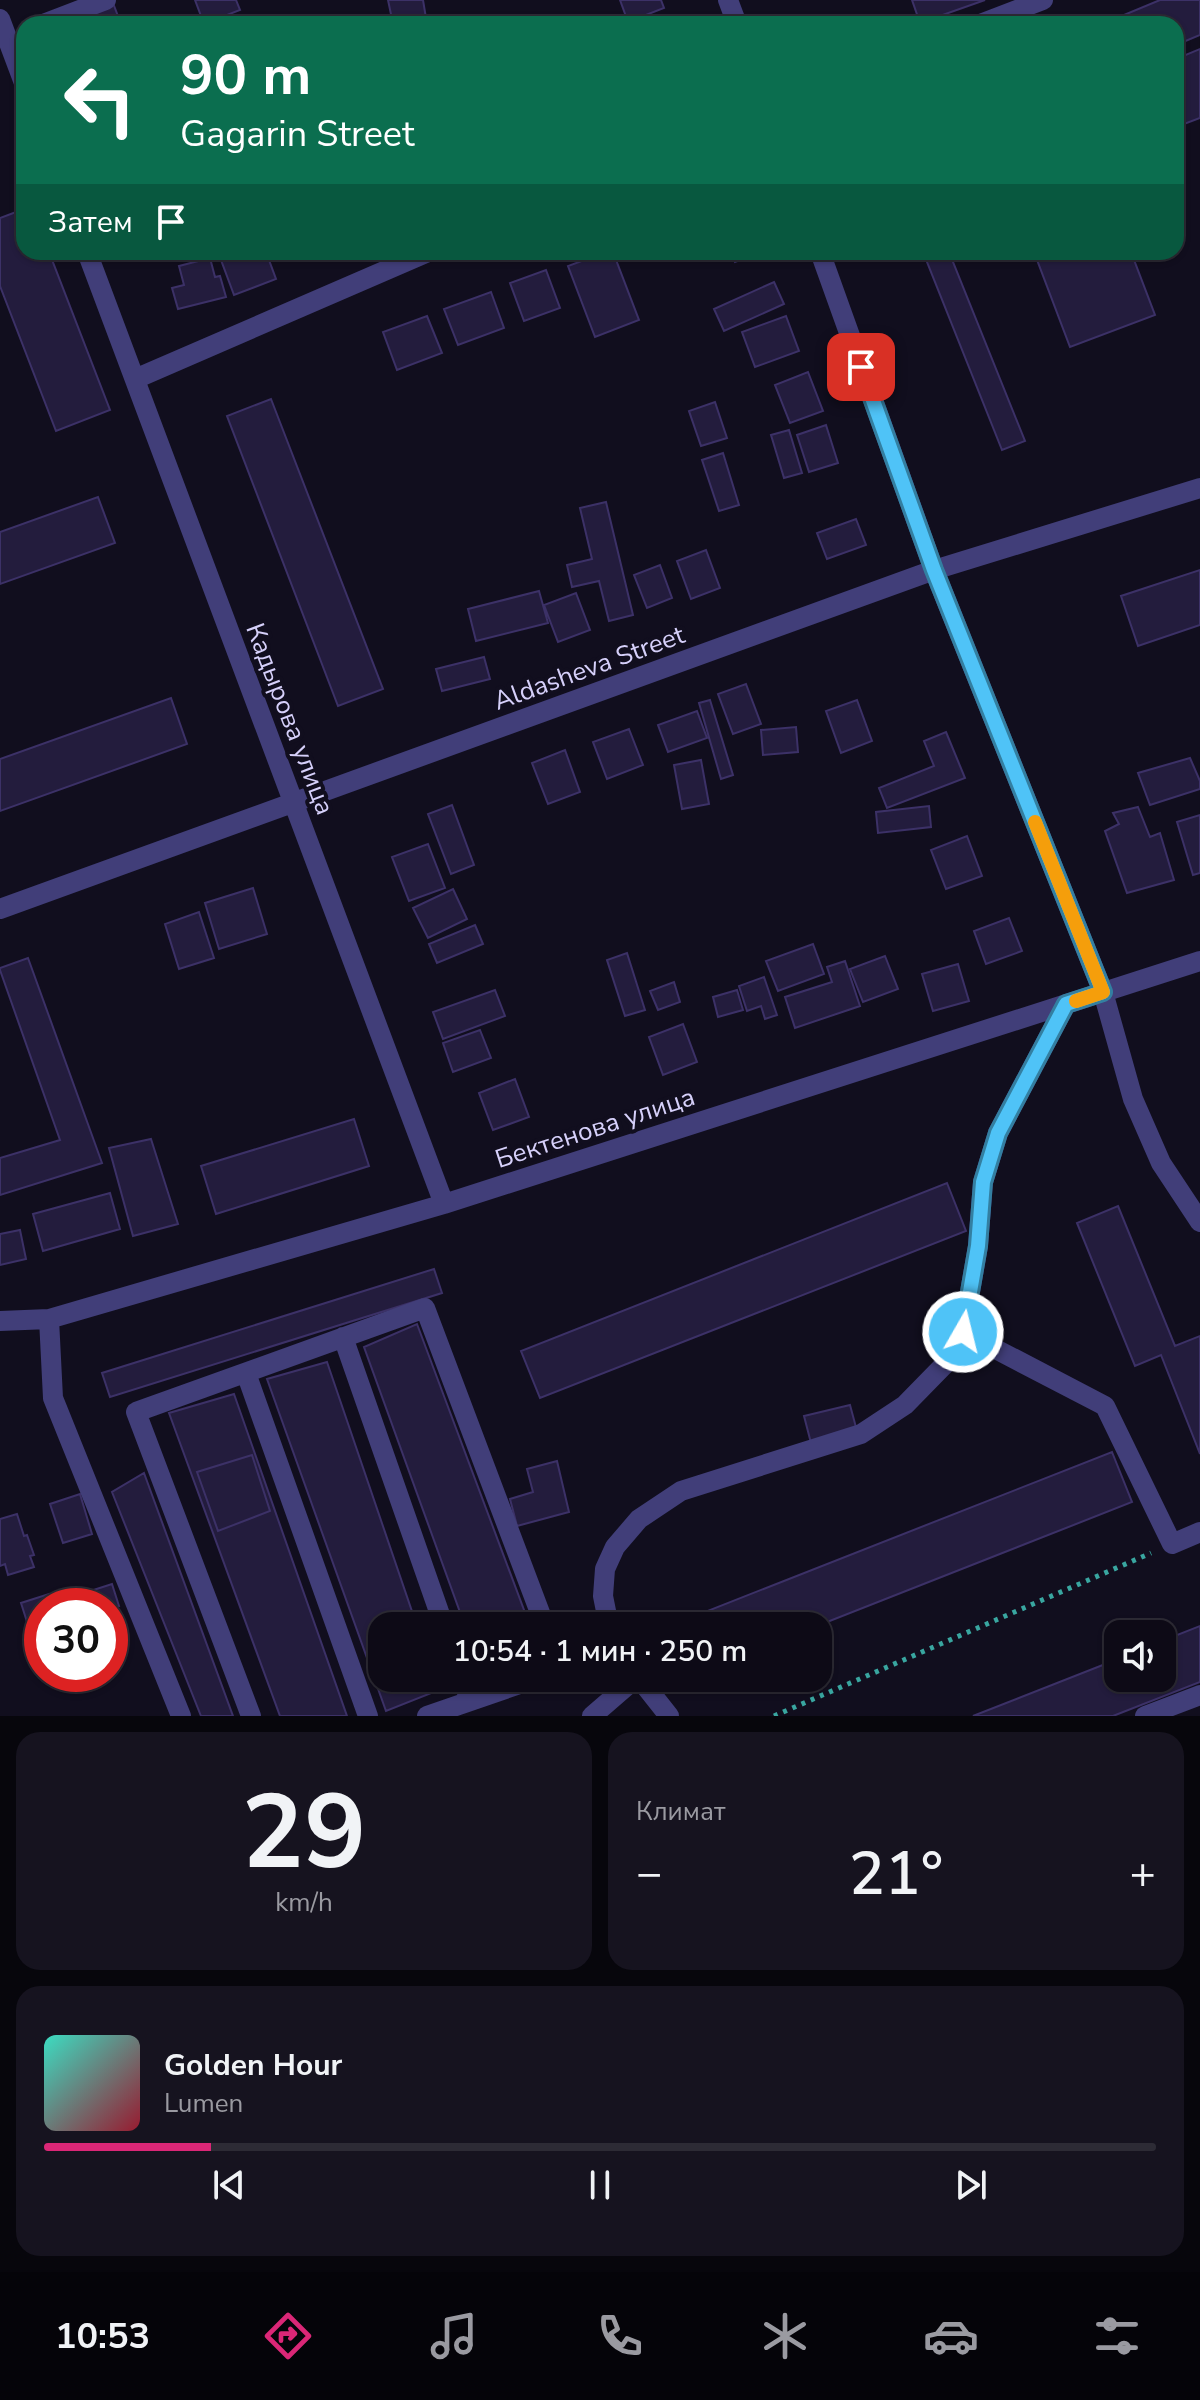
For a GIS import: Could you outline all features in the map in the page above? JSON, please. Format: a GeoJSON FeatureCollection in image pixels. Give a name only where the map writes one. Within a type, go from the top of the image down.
{"type":"FeatureCollection","features":[{"type":"Feature","properties":{"kind":"street"},"geometry":{"type":"LineString","coordinates":[[64,16],[106,0]]}},
{"type":"Feature","properties":{"kind":"street"},"geometry":{"type":"LineString","coordinates":[[1001,16],[1043,0]]}},
{"type":"Feature","properties":{"kind":"street"},"geometry":{"type":"LineString","coordinates":[[10,29],[16,52]]}},
{"type":"Feature","properties":{"kind":"street","name":"Кадырова улица"},"geometry":{"type":"LineString","coordinates":[[90,260],[444,1204]]}},
{"type":"Feature","properties":{"kind":"street"},"geometry":{"type":"LineString","coordinates":[[135,379],[410,260]]}},
{"type":"Feature","properties":{"kind":"street"},"geometry":{"type":"LineString","coordinates":[[823,260],[934,570],[1103,992],[1133,1099],[1161,1163],[1200,1222]]}},
{"type":"Feature","properties":{"kind":"street","name":"Aldasheva Street"},"geometry":{"type":"LineString","coordinates":[[0,909],[934,570],[1200,488]]}},
{"type":"Feature","properties":{"kind":"street","name":"Бектенова улица"},"geometry":{"type":"LineString","coordinates":[[0,1321],[49,1319],[444,1204],[1200,961]]}},
{"type":"Feature","properties":{"kind":"street"},"geometry":{"type":"LineString","coordinates":[[606,1612],[603,1596],[605,1569],[615,1547],[639,1519],[681,1491],[861,1434],[905,1405],[948,1361],[963,1332],[978,1246],[983,1182],[998,1133],[1066,1004]]}},
{"type":"Feature","properties":{"kind":"street"},"geometry":{"type":"LineString","coordinates":[[251,1716],[136,1412],[343,1337],[425,1308],[540,1612]]}},
{"type":"Feature","properties":{"kind":"street"},"geometry":{"type":"LineString","coordinates":[[49,1319],[53,1398],[181,1716]]}},
{"type":"Feature","properties":{"kind":"street"},"geometry":{"type":"LineString","coordinates":[[963,1332],[1105,1406],[1172,1544],[1200,1532]]}},
{"type":"Feature","properties":{"kind":"street"},"geometry":{"type":"LineString","coordinates":[[343,1337],[439,1612]]}},
{"type":"Feature","properties":{"kind":"street"},"geometry":{"type":"LineString","coordinates":[[246,1373],[368,1716]]}},
{"type":"Feature","properties":{"kind":"street"},"geometry":{"type":"LineString","coordinates":[[467,1692],[470,1701]]}},
{"type":"Feature","properties":{"kind":"street"},"geometry":{"type":"LineString","coordinates":[[427,1716],[496,1692]]}},
{"type":"Feature","properties":{"kind":"street"},"geometry":{"type":"LineString","coordinates":[[592,1716],[621,1692]]}},
{"type":"Feature","properties":{"kind":"street"},"geometry":{"type":"LineString","coordinates":[[649,1692],[669,1716]]}},
{"type":"Feature","properties":{"kind":"street"},"geometry":{"type":"LineString","coordinates":[[1145,1716],[1200,1695]]}},
{"type":"Feature","properties":{"kind":"path"},"geometry":{"type":"LineString","coordinates":[[774,1716],[1172,1544]]}},
{"type":"Feature","properties":{"kind":"building"},"geometry":{"type":"Polygon","coordinates":[[[195,0],[236,0],[240,10],[225,16],[201,16],[195,0]]]}},
{"type":"Feature","properties":{"kind":"building"},"geometry":{"type":"Polygon","coordinates":[[[388,0],[423,0],[426,16],[391,16],[388,0]]]}},
{"type":"Feature","properties":{"kind":"building"},"geometry":{"type":"Polygon","coordinates":[[[620,0],[661,0],[664,8],[643,16],[626,16],[620,0]]]}},
{"type":"Feature","properties":{"kind":"building"},"geometry":{"type":"Polygon","coordinates":[[[912,0],[985,0],[940,16],[918,16],[912,0]]]}},
{"type":"Feature","properties":{"kind":"building"},"geometry":{"type":"Polygon","coordinates":[[[1160,0],[1200,0],[1200,35],[1184,42],[1184,16],[1121,16],[1160,0]]]}},
{"type":"Feature","properties":{"kind":"building"},"geometry":{"type":"Polygon","coordinates":[[[113,3],[118,16],[76,16],[113,3]]]}},
{"type":"Feature","properties":{"kind":"building"},"geometry":{"type":"Polygon","coordinates":[[[1200,49],[1200,118],[1184,124],[1184,56],[1200,49]]]}},
{"type":"Feature","properties":{"kind":"building"},"geometry":{"type":"Polygon","coordinates":[[[16,212],[16,260],[52,260],[110,410],[56,431],[0,286],[0,218],[16,212]]]}},
{"type":"Feature","properties":{"kind":"building"},"geometry":{"type":"Polygon","coordinates":[[[211,260],[215,277],[220,276],[226,297],[178,309],[172,288],[184,285],[179,266],[211,260]]]}},
{"type":"Feature","properties":{"kind":"building"},"geometry":{"type":"Polygon","coordinates":[[[221,260],[269,260],[276,279],[234,295],[221,260]]]}},
{"type":"Feature","properties":{"kind":"building"},"geometry":{"type":"Polygon","coordinates":[[[584,260],[616,260],[639,320],[595,337],[568,266],[584,260]]]}},
{"type":"Feature","properties":{"kind":"building"},"geometry":{"type":"Polygon","coordinates":[[[926,260],[952,260],[1025,441],[1002,450],[926,260]]]}},
{"type":"Feature","properties":{"kind":"building"},"geometry":{"type":"Polygon","coordinates":[[[1037,260],[1134,260],[1155,315],[1070,347],[1037,260]]]}},
{"type":"Feature","properties":{"kind":"building"},"geometry":{"type":"Polygon","coordinates":[[[546,270],[560,308],[524,321],[510,283],[546,270]]]}},
{"type":"Feature","properties":{"kind":"building"},"geometry":{"type":"Polygon","coordinates":[[[774,282],[784,304],[724,331],[714,309],[774,282]]]}},
{"type":"Feature","properties":{"kind":"building"},"geometry":{"type":"Polygon","coordinates":[[[491,292],[504,328],[458,345],[444,309],[491,292]]]}},
{"type":"Feature","properties":{"kind":"building"},"geometry":{"type":"Polygon","coordinates":[[[427,316],[442,353],[397,370],[383,332],[427,316]]]}},
{"type":"Feature","properties":{"kind":"building"},"geometry":{"type":"Polygon","coordinates":[[[786,316],[799,351],[755,367],[742,332],[786,316]]]}},
{"type":"Feature","properties":{"kind":"building"},"geometry":{"type":"Polygon","coordinates":[[[808,372],[823,411],[790,423],[775,385],[808,372]]]}},
{"type":"Feature","properties":{"kind":"building"},"geometry":{"type":"Polygon","coordinates":[[[271,399],[383,689],[338,706],[227,416],[271,399]]]}},
{"type":"Feature","properties":{"kind":"building"},"geometry":{"type":"Polygon","coordinates":[[[715,402],[727,438],[701,446],[689,411],[715,402]]]}},
{"type":"Feature","properties":{"kind":"building"},"geometry":{"type":"Polygon","coordinates":[[[826,425],[838,463],[809,472],[797,435],[826,425]]]}},
{"type":"Feature","properties":{"kind":"building"},"geometry":{"type":"Polygon","coordinates":[[[789,430],[802,473],[784,478],[771,435],[789,430]]]}},
{"type":"Feature","properties":{"kind":"building"},"geometry":{"type":"Polygon","coordinates":[[[723,453],[739,505],[719,511],[702,460],[723,453]]]}},
{"type":"Feature","properties":{"kind":"building"},"geometry":{"type":"Polygon","coordinates":[[[98,497],[115,543],[0,584],[0,532],[98,497]]]}},
{"type":"Feature","properties":{"kind":"building"},"geometry":{"type":"Polygon","coordinates":[[[606,502],[633,615],[609,621],[599,581],[572,587],[567,565],[592,559],[580,508],[606,502]]]}},
{"type":"Feature","properties":{"kind":"building"},"geometry":{"type":"Polygon","coordinates":[[[856,519],[866,545],[827,559],[817,533],[856,519]]]}},
{"type":"Feature","properties":{"kind":"building"},"geometry":{"type":"Polygon","coordinates":[[[706,550],[720,588],[691,599],[677,561],[706,550]]]}},
{"type":"Feature","properties":{"kind":"building"},"geometry":{"type":"Polygon","coordinates":[[[660,565],[672,598],[647,608],[634,575],[660,565]]]}},
{"type":"Feature","properties":{"kind":"building"},"geometry":{"type":"Polygon","coordinates":[[[1200,570],[1200,625],[1138,646],[1121,596],[1200,570]]]}},
{"type":"Feature","properties":{"kind":"building"},"geometry":{"type":"Polygon","coordinates":[[[539,591],[548,623],[476,641],[468,609],[539,591]]]}},
{"type":"Feature","properties":{"kind":"building"},"geometry":{"type":"Polygon","coordinates":[[[576,593],[590,630],[558,642],[544,605],[576,593]]]}},
{"type":"Feature","properties":{"kind":"building"},"geometry":{"type":"Polygon","coordinates":[[[484,657],[490,679],[442,691],[436,669],[484,657]]]}},
{"type":"Feature","properties":{"kind":"building"},"geometry":{"type":"Polygon","coordinates":[[[746,684],[761,724],[733,734],[718,694],[746,684]]]}},
{"type":"Feature","properties":{"kind":"building"},"geometry":{"type":"Polygon","coordinates":[[[171,698],[187,744],[0,811],[0,759],[171,698]]]}},
{"type":"Feature","properties":{"kind":"building"},"geometry":{"type":"Polygon","coordinates":[[[710,700],[733,775],[721,779],[699,703],[710,700]]]}},
{"type":"Feature","properties":{"kind":"building"},"geometry":{"type":"Polygon","coordinates":[[[857,700],[872,741],[841,753],[826,711],[857,700]]]}},
{"type":"Feature","properties":{"kind":"building"},"geometry":{"type":"Polygon","coordinates":[[[697,711],[707,738],[668,752],[658,725],[697,711]]]}},
{"type":"Feature","properties":{"kind":"building"},"geometry":{"type":"Polygon","coordinates":[[[796,727],[798,752],[763,755],[761,730],[796,727]]]}},
{"type":"Feature","properties":{"kind":"building"},"geometry":{"type":"Polygon","coordinates":[[[629,729],[643,765],[607,779],[593,742],[629,729]]]}},
{"type":"Feature","properties":{"kind":"building"},"geometry":{"type":"Polygon","coordinates":[[[946,732],[965,778],[887,808],[879,788],[934,766],[924,741],[946,732]]]}},
{"type":"Feature","properties":{"kind":"building"},"geometry":{"type":"Polygon","coordinates":[[[565,750],[580,792],[548,804],[532,763],[565,750]]]}},
{"type":"Feature","properties":{"kind":"building"},"geometry":{"type":"Polygon","coordinates":[[[1190,758],[1200,781],[1200,789],[1150,805],[1138,773],[1190,758]]]}},
{"type":"Feature","properties":{"kind":"building"},"geometry":{"type":"Polygon","coordinates":[[[701,760],[709,804],[682,809],[674,765],[701,760]]]}},
{"type":"Feature","properties":{"kind":"building"},"geometry":{"type":"Polygon","coordinates":[[[452,805],[474,865],[451,874],[428,814],[452,805]]]}},
{"type":"Feature","properties":{"kind":"building"},"geometry":{"type":"Polygon","coordinates":[[[929,806],[931,827],[878,833],[876,812],[929,806]]]}},
{"type":"Feature","properties":{"kind":"building"},"geometry":{"type":"Polygon","coordinates":[[[1138,807],[1150,837],[1160,833],[1174,880],[1127,893],[1105,831],[1119,824],[1113,813],[1138,807]]]}},
{"type":"Feature","properties":{"kind":"building"},"geometry":{"type":"Polygon","coordinates":[[[1200,815],[1200,873],[1193,875],[1177,822],[1200,815]]]}},
{"type":"Feature","properties":{"kind":"building"},"geometry":{"type":"Polygon","coordinates":[[[967,836],[982,876],[946,889],[931,850],[967,836]]]}},
{"type":"Feature","properties":{"kind":"building"},"geometry":{"type":"Polygon","coordinates":[[[428,844],[445,888],[409,901],[392,857],[428,844]]]}},
{"type":"Feature","properties":{"kind":"building"},"geometry":{"type":"Polygon","coordinates":[[[253,888],[267,934],[219,949],[205,903],[253,888]]]}},
{"type":"Feature","properties":{"kind":"building"},"geometry":{"type":"Polygon","coordinates":[[[453,889],[467,919],[428,938],[413,908],[453,889]]]}},
{"type":"Feature","properties":{"kind":"building"},"geometry":{"type":"Polygon","coordinates":[[[199,912],[214,958],[179,969],[165,924],[199,912]]]}},
{"type":"Feature","properties":{"kind":"building"},"geometry":{"type":"Polygon","coordinates":[[[1009,918],[1022,951],[986,964],[974,931],[1009,918]]]}},
{"type":"Feature","properties":{"kind":"building"},"geometry":{"type":"Polygon","coordinates":[[[475,925],[483,944],[437,963],[429,944],[475,925]]]}},
{"type":"Feature","properties":{"kind":"building"},"geometry":{"type":"Polygon","coordinates":[[[813,944],[824,974],[778,991],[766,961],[813,944]]]}},
{"type":"Feature","properties":{"kind":"building"},"geometry":{"type":"Polygon","coordinates":[[[627,953],[645,1010],[625,1016],[607,960],[627,953]]]}},
{"type":"Feature","properties":{"kind":"building"},"geometry":{"type":"Polygon","coordinates":[[[885,956],[898,989],[863,1002],[850,969],[885,956]]]}},
{"type":"Feature","properties":{"kind":"building"},"geometry":{"type":"Polygon","coordinates":[[[28,958],[102,1163],[0,1195],[0,1158],[60,1140],[0,970],[28,958]]]}},
{"type":"Feature","properties":{"kind":"building"},"geometry":{"type":"Polygon","coordinates":[[[845,961],[860,1006],[795,1028],[785,997],[832,982],[827,967],[845,961]]]}},
{"type":"Feature","properties":{"kind":"building"},"geometry":{"type":"Polygon","coordinates":[[[958,964],[969,1001],[933,1011],[922,974],[958,964]]]}},
{"type":"Feature","properties":{"kind":"building"},"geometry":{"type":"Polygon","coordinates":[[[764,977],[777,1015],[765,1019],[761,1006],[747,1011],[739,986],[764,977]]]}},
{"type":"Feature","properties":{"kind":"building"},"geometry":{"type":"Polygon","coordinates":[[[674,982],[680,1002],[658,1010],[650,991],[674,982]]]}},
{"type":"Feature","properties":{"kind":"building"},"geometry":{"type":"Polygon","coordinates":[[[495,990],[505,1016],[443,1039],[433,1012],[495,990]]]}},
{"type":"Feature","properties":{"kind":"building"},"geometry":{"type":"Polygon","coordinates":[[[737,990],[743,1010],[718,1017],[713,997],[737,990]]]}},
{"type":"Feature","properties":{"kind":"building"},"geometry":{"type":"Polygon","coordinates":[[[683,1024],[697,1062],[663,1075],[649,1037],[683,1024]]]}},
{"type":"Feature","properties":{"kind":"building"},"geometry":{"type":"Polygon","coordinates":[[[480,1030],[491,1058],[453,1072],[443,1043],[480,1030]]]}},
{"type":"Feature","properties":{"kind":"building"},"geometry":{"type":"Polygon","coordinates":[[[515,1079],[529,1117],[493,1130],[479,1093],[515,1079]]]}},
{"type":"Feature","properties":{"kind":"building"},"geometry":{"type":"Polygon","coordinates":[[[354,1119],[369,1166],[216,1214],[201,1166],[354,1119]]]}},
{"type":"Feature","properties":{"kind":"building"},"geometry":{"type":"Polygon","coordinates":[[[151,1139],[178,1224],[133,1236],[109,1148],[151,1139]]]}},
{"type":"Feature","properties":{"kind":"building"},"geometry":{"type":"Polygon","coordinates":[[[947,1183],[966,1231],[540,1398],[521,1351],[947,1183]]]}},
{"type":"Feature","properties":{"kind":"building"},"geometry":{"type":"Polygon","coordinates":[[[110,1193],[120,1229],[43,1251],[33,1214],[110,1193]]]}},
{"type":"Feature","properties":{"kind":"building"},"geometry":{"type":"Polygon","coordinates":[[[1118,1206],[1175,1346],[1200,1336],[1200,1454],[1161,1355],[1135,1366],[1077,1223],[1118,1206]]]}},
{"type":"Feature","properties":{"kind":"building"},"geometry":{"type":"Polygon","coordinates":[[[20,1230],[26,1259],[0,1265],[0,1234],[20,1230]]]}},
{"type":"Feature","properties":{"kind":"building"},"geometry":{"type":"Polygon","coordinates":[[[434,1269],[442,1293],[110,1397],[102,1373],[434,1269]]]}},
{"type":"Feature","properties":{"kind":"building"},"geometry":{"type":"Polygon","coordinates":[[[417,1324],[525,1612],[460,1612],[364,1347],[417,1324]]]}},
{"type":"Feature","properties":{"kind":"building"},"geometry":{"type":"Polygon","coordinates":[[[327,1362],[412,1612],[368,1612],[368,1661],[267,1379],[327,1362]]]}},
{"type":"Feature","properties":{"kind":"building"},"geometry":{"type":"Polygon","coordinates":[[[234,1394],[347,1716],[280,1716],[169,1413],[234,1394]]]}},
{"type":"Feature","properties":{"kind":"building"},"geometry":{"type":"Polygon","coordinates":[[[850,1405],[857,1431],[811,1443],[804,1416],[850,1405]]]}},
{"type":"Feature","properties":{"kind":"building"},"geometry":{"type":"Polygon","coordinates":[[[1112,1452],[1132,1502],[832,1620],[832,1612],[705,1612],[1112,1452]]]}},
{"type":"Feature","properties":{"kind":"building"},"geometry":{"type":"Polygon","coordinates":[[[252,1455],[270,1511],[218,1531],[197,1472],[252,1455]]]}},
{"type":"Feature","properties":{"kind":"building"},"geometry":{"type":"Polygon","coordinates":[[[557,1461],[569,1512],[517,1526],[510,1499],[533,1492],[527,1469],[557,1461]]]}},
{"type":"Feature","properties":{"kind":"building"},"geometry":{"type":"Polygon","coordinates":[[[144,1473],[233,1716],[201,1716],[112,1492],[144,1473]]]}},
{"type":"Feature","properties":{"kind":"building"},"geometry":{"type":"Polygon","coordinates":[[[80,1494],[92,1534],[63,1543],[50,1504],[80,1494]]]}},
{"type":"Feature","properties":{"kind":"building"},"geometry":{"type":"Polygon","coordinates":[[[17,1514],[34,1555],[30,1556],[34,1567],[8,1575],[5,1564],[0,1566],[0,1519],[17,1514]]]}},
{"type":"Feature","properties":{"kind":"building"},"geometry":{"type":"Polygon","coordinates":[[[1200,1626],[1200,1682],[1176,1691],[1176,1635],[1200,1626]]]}},
{"type":"Feature","properties":{"kind":"building"},"geometry":{"type":"Polygon","coordinates":[[[1104,1665],[1104,1692],[1174,1692],[1113,1716],[973,1716],[1104,1665]]]}},
{"type":"Feature","properties":{"kind":"building"},"geometry":{"type":"Polygon","coordinates":[[[379,1692],[434,1692],[386,1711],[379,1692]]]}},
{"type":"Feature","properties":{"kind":"slow traffic"},"geometry":{"type":"LineString","coordinates":[[1035,822],[1103,992],[1076,1001]]}},
{"type":"Feature","properties":{"kind":"route"},"geometry":{"type":"LineString","coordinates":[[861,367],[934,570],[1103,992],[1066,1004],[998,1133],[983,1182],[978,1246],[963,1332]]}}]}
